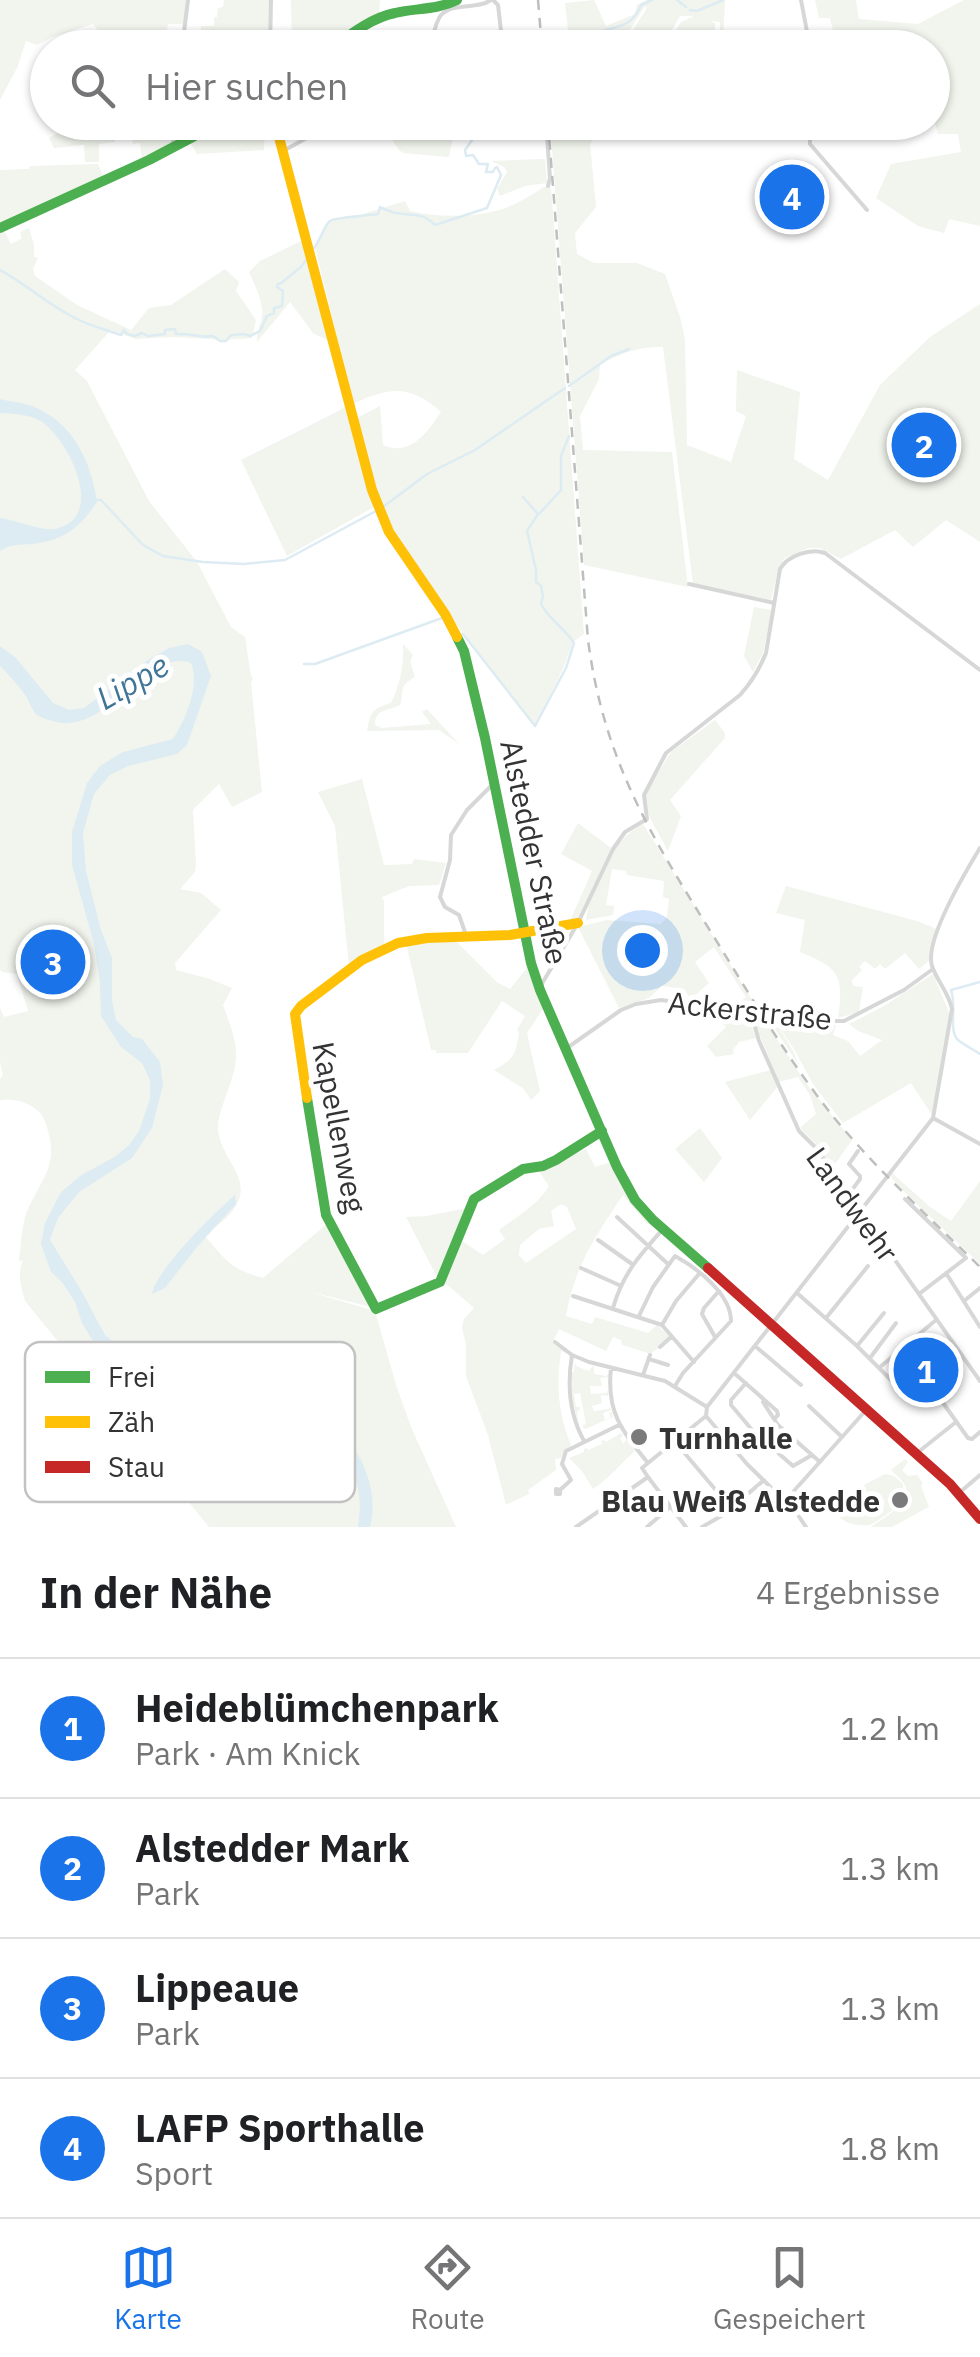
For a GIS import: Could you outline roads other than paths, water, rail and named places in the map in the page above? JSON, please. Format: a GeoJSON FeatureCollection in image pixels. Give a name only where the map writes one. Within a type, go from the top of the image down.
{"type":"FeatureCollection","features":[{"type":"Feature","properties":{"kind":"street"},"geometry":{"type":"LineString","coordinates":[[184,30],[188,0]]}},
{"type":"Feature","properties":{"kind":"street"},"geometry":{"type":"LineString","coordinates":[[270,30],[271,0]]}},
{"type":"Feature","properties":{"kind":"street"},"geometry":{"type":"LineString","coordinates":[[357,30],[382,17],[443,7],[457,0]]}},
{"type":"Feature","properties":{"kind":"street"},"geometry":{"type":"LineString","coordinates":[[436,30],[443,13],[492,0],[498,8],[501,30]]}},
{"type":"Feature","properties":{"kind":"street"},"geometry":{"type":"LineString","coordinates":[[802,0],[808,30]]}},
{"type":"Feature","properties":{"kind":"street"},"geometry":{"type":"LineString","coordinates":[[173,140],[173,148]]}},
{"type":"Feature","properties":{"kind":"street"},"geometry":{"type":"LineString","coordinates":[[0,228],[188,140]]}},
{"type":"Feature","properties":{"kind":"street","name":"Alstedder Straße"},"geometry":{"type":"LineString","coordinates":[[280,140],[372,490],[390,532],[445,614],[464,652],[531,963],[629,1190],[646,1213],[959,1492],[980,1520]]}},
{"type":"Feature","properties":{"kind":"street"},"geometry":{"type":"LineString","coordinates":[[283,151],[303,140]]}},
{"type":"Feature","properties":{"kind":"street"},"geometry":{"type":"LineString","coordinates":[[547,140],[548,186]]}},
{"type":"Feature","properties":{"kind":"street"},"geometry":{"type":"LineString","coordinates":[[810,140],[867,210]]}},
{"type":"Feature","properties":{"kind":"street"},"geometry":{"type":"LineString","coordinates":[[540,988],[578,923],[613,849],[626,832],[647,819],[644,795],[666,753],[749,685],[766,652],[784,562],[822,552],[980,670]]}},
{"type":"Feature","properties":{"kind":"street"},"geometry":{"type":"LineString","coordinates":[[689,584],[774,603]]}},
{"type":"Feature","properties":{"kind":"street"},"geometry":{"type":"LineString","coordinates":[[466,936],[459,915],[445,907],[440,897],[450,860],[451,834],[494,784]]}},
{"type":"Feature","properties":{"kind":"street"},"geometry":{"type":"LineString","coordinates":[[686,1527],[642,1468],[706,1416],[707,1408],[932,1118],[952,1009],[933,969],[931,953],[943,918],[980,848]]}},
{"type":"Feature","properties":{"kind":"street","name":"Kapellenweg"},"geometry":{"type":"LineString","coordinates":[[578,923],[503,936],[420,937],[381,949],[300,1006],[295,1014],[326,1215],[376,1309],[440,1282],[474,1199],[523,1170],[556,1160],[602,1131]]}},
{"type":"Feature","properties":{"kind":"street","name":"Ackerstraße"},"geometry":{"type":"LineString","coordinates":[[566,1048],[612,1015],[661,1000],[751,1014],[844,1021],[904,990],[933,969]]}},
{"type":"Feature","properties":{"kind":"street","name":"Landwehr"},"geometry":{"type":"LineString","coordinates":[[751,1014],[799,1131],[849,1194],[980,1382]]}},
{"type":"Feature","properties":{"kind":"street"},"geometry":{"type":"LineString","coordinates":[[932,1118],[980,1144]]}},
{"type":"Feature","properties":{"kind":"street"},"geometry":{"type":"LineString","coordinates":[[849,1194],[860,1178],[850,1164],[858,1151]]}},
{"type":"Feature","properties":{"kind":"street"},"geometry":{"type":"LineString","coordinates":[[905,1200],[966,1258],[919,1294]]}},
{"type":"Feature","properties":{"kind":"street"},"geometry":{"type":"LineString","coordinates":[[618,1217],[668,1264]]}},
{"type":"Feature","properties":{"kind":"street"},"geometry":{"type":"LineString","coordinates":[[612,1308],[619,1285],[632,1264],[663,1228]]}},
{"type":"Feature","properties":{"kind":"street"},"geometry":{"type":"LineString","coordinates":[[598,1240],[632,1264]]}},
{"type":"Feature","properties":{"kind":"street"},"geometry":{"type":"LineString","coordinates":[[639,1316],[668,1264],[677,1256],[725,1299],[732,1316],[676,1386]]}},
{"type":"Feature","properties":{"kind":"street"},"geometry":{"type":"LineString","coordinates":[[826,1318],[868,1266]]}},
{"type":"Feature","properties":{"kind":"street"},"geometry":{"type":"LineString","coordinates":[[581,1268],[619,1285]]}},
{"type":"Feature","properties":{"kind":"street"},"geometry":{"type":"LineString","coordinates":[[946,1273],[980,1327]]}},
{"type":"Feature","properties":{"kind":"street"},"geometry":{"type":"LineString","coordinates":[[662,1326],[676,1301],[699,1274]]}},
{"type":"Feature","properties":{"kind":"street"},"geometry":{"type":"LineString","coordinates":[[964,1301],[980,1288]]}},
{"type":"Feature","properties":{"kind":"street"},"geometry":{"type":"LineString","coordinates":[[716,1338],[702,1314],[719,1292]]}},
{"type":"Feature","properties":{"kind":"street"},"geometry":{"type":"LineString","coordinates":[[797,1293],[892,1381]]}},
{"type":"Feature","properties":{"kind":"street"},"geometry":{"type":"LineString","coordinates":[[573,1296],[662,1326],[694,1362]]}},
{"type":"Feature","properties":{"kind":"street"},"geometry":{"type":"LineString","coordinates":[[858,1346],[884,1312]]}},
{"type":"Feature","properties":{"kind":"street"},"geometry":{"type":"LineString","coordinates":[[880,1367],[936,1320]]}},
{"type":"Feature","properties":{"kind":"street"},"geometry":{"type":"LineString","coordinates":[[870,1358],[896,1322]]}},
{"type":"Feature","properties":{"kind":"street"},"geometry":{"type":"LineString","coordinates":[[660,1347],[672,1337]]}},
{"type":"Feature","properties":{"kind":"street"},"geometry":{"type":"LineString","coordinates":[[555,1342],[572,1354],[676,1386],[707,1408]]}},
{"type":"Feature","properties":{"kind":"street"},"geometry":{"type":"LineString","coordinates":[[755,1346],[801,1385]]}},
{"type":"Feature","properties":{"kind":"street"},"geometry":{"type":"LineString","coordinates":[[572,1354],[571,1407],[584,1442]]}},
{"type":"Feature","properties":{"kind":"street"},"geometry":{"type":"LineString","coordinates":[[644,1375],[649,1357],[668,1365]]}},
{"type":"Feature","properties":{"kind":"street"},"geometry":{"type":"LineString","coordinates":[[611,1368],[610,1394],[619,1425],[648,1463]]}},
{"type":"Feature","properties":{"kind":"street"},"geometry":{"type":"LineString","coordinates":[[734,1373],[757,1393],[774,1419],[820,1462]]}},
{"type":"Feature","properties":{"kind":"street"},"geometry":{"type":"LineString","coordinates":[[724,1412],[746,1383]]}},
{"type":"Feature","properties":{"kind":"street"},"geometry":{"type":"LineString","coordinates":[[932,1386],[968,1438],[980,1432]]}},
{"type":"Feature","properties":{"kind":"street"},"geometry":{"type":"LineString","coordinates":[[731,1405],[752,1431],[793,1466],[812,1455]]}},
{"type":"Feature","properties":{"kind":"street"},"geometry":{"type":"LineString","coordinates":[[809,1406],[842,1437]]}},
{"type":"Feature","properties":{"kind":"street"},"geometry":{"type":"LineString","coordinates":[[785,1500],[867,1409]]}},
{"type":"Feature","properties":{"kind":"street"},"geometry":{"type":"LineString","coordinates":[[706,1416],[806,1527]]}},
{"type":"Feature","properties":{"kind":"street"},"geometry":{"type":"LineString","coordinates":[[916,1453],[956,1422]]}},
{"type":"Feature","properties":{"kind":"street"},"geometry":{"type":"LineString","coordinates":[[560,1490],[570,1480],[562,1464],[566,1450],[619,1425]]}},
{"type":"Feature","properties":{"kind":"street"},"geometry":{"type":"LineString","coordinates":[[674,1442],[731,1508]]}},
{"type":"Feature","properties":{"kind":"street"},"geometry":{"type":"LineString","coordinates":[[959,1492],[980,1474]]}},
{"type":"Feature","properties":{"kind":"street"},"geometry":{"type":"LineString","coordinates":[[580,1526],[648,1476]]}},
{"type":"Feature","properties":{"kind":"street"},"geometry":{"type":"LineString","coordinates":[[702,1527],[764,1480]]}},
{"type":"Feature","properties":{"kind":"street"},"geometry":{"type":"LineString","coordinates":[[647,1527],[671,1506]]}},
{"type":"Feature","properties":{"kind":"water"},"geometry":{"type":"Polygon","coordinates":[[[0,399],[32,406],[59,422],[85,458],[97,502],[77,526],[61,536],[0,551],[0,518],[54,529],[70,522],[79,510],[81,495],[71,459],[50,429],[35,418],[0,413],[0,399]]]}},
{"type":"Feature","properties":{"kind":"water","name":"Lippe"},"geometry":{"type":"Polygon","coordinates":[[[188,644],[202,652],[211,676],[187,745],[177,754],[128,766],[110,775],[94,794],[83,833],[86,871],[112,958],[116,1020],[133,1037],[142,1039],[160,1062],[163,1085],[152,1128],[132,1158],[79,1192],[58,1218],[50,1240],[105,1335],[114,1342],[93,1342],[75,1302],[51,1272],[41,1244],[45,1223],[61,1192],[129,1145],[139,1131],[150,1099],[150,1080],[142,1063],[121,1047],[101,1016],[94,944],[72,865],[72,832],[87,783],[100,766],[123,752],[173,739],[190,702],[193,672],[191,663],[174,662],[141,679],[91,717],[73,723],[53,721],[36,714],[0,666],[0,646],[16,658],[53,703],[69,710],[84,708],[169,648],[188,644]]]}},
{"type":"Feature","properties":{"kind":"water"},"geometry":{"type":"Polygon","coordinates":[[[235,1195],[236,1204],[165,1288],[152,1294],[175,1257],[235,1195]]]}},
{"type":"Feature","properties":{"kind":"water"},"geometry":{"type":"Polygon","coordinates":[[[355,1450],[371,1492],[370,1527],[358,1527],[355,1450]]]}},
{"type":"Feature","properties":{"kind":"waterway"},"geometry":{"type":"LineString","coordinates":[[605,30],[627,23],[641,5],[652,0]]}},
{"type":"Feature","properties":{"kind":"waterway"},"geometry":{"type":"LineString","coordinates":[[677,0],[686,7]]}},
{"type":"Feature","properties":{"kind":"waterway"},"geometry":{"type":"LineString","coordinates":[[690,10],[723,0]]}},
{"type":"Feature","properties":{"kind":"waterway"},"geometry":{"type":"LineString","coordinates":[[314,248],[330,221],[378,214],[380,207],[421,216],[435,225],[487,208],[501,175],[497,167],[486,172],[488,164],[479,164],[473,155],[466,156],[465,150],[472,140]]}},
{"type":"Feature","properties":{"kind":"waterway"},"geometry":{"type":"LineString","coordinates":[[0,270],[65,313],[121,335],[124,330],[127,334],[148,336],[175,329],[176,334],[213,336],[226,341],[231,335],[250,336],[260,331],[274,308],[282,306],[283,291],[278,284],[306,260]]}},
{"type":"Feature","properties":{"kind":"waterway"},"geometry":{"type":"LineString","coordinates":[[569,386],[611,356],[629,349]]}},
{"type":"Feature","properties":{"kind":"waterway"},"geometry":{"type":"LineString","coordinates":[[383,507],[427,474],[475,450],[565,388]]}},
{"type":"Feature","properties":{"kind":"waterway"},"geometry":{"type":"LineString","coordinates":[[539,514],[561,490],[561,456],[569,436]]}},
{"type":"Feature","properties":{"kind":"waterway"},"geometry":{"type":"LineString","coordinates":[[463,634],[535,726],[566,668],[574,643],[541,604],[541,586],[536,582],[527,531],[538,514],[523,497]]}},
{"type":"Feature","properties":{"kind":"waterway"},"geometry":{"type":"LineString","coordinates":[[98,500],[143,545],[163,556],[244,564],[285,560],[376,511]]}},
{"type":"Feature","properties":{"kind":"waterway"},"geometry":{"type":"LineString","coordinates":[[304,664],[315,664],[442,618]]}},
{"type":"Feature","properties":{"kind":"waterway"},"geometry":{"type":"LineString","coordinates":[[980,982],[951,990],[955,1036],[980,1054]]}},
{"type":"Feature","properties":{"kind":"railway"},"geometry":{"type":"LineString","coordinates":[[538,0],[540,30]]}},
{"type":"Feature","properties":{"kind":"railway"},"geometry":{"type":"LineString","coordinates":[[549,140],[588,640],[595,683],[618,761],[670,865],[803,1076],[870,1159],[980,1267]]}},
{"type":"Feature","properties":{"kind":"place","name":"LAFP Sporthalle"},"geometry":{"type":"Point","coordinates":[792,197]}},
{"type":"Feature","properties":{"kind":"place","name":"Alstedder Mark"},"geometry":{"type":"Point","coordinates":[924,445]}},
{"type":"Feature","properties":{"kind":"place","name":"Lippeaue"},"geometry":{"type":"Point","coordinates":[53,962]}},
{"type":"Feature","properties":{"kind":"place","name":"Heideblümchenpark"},"geometry":{"type":"Point","coordinates":[926,1370]}},
{"type":"Feature","properties":{"kind":"place","name":"Turnhalle"},"geometry":{"type":"Point","coordinates":[639,1437]}},
{"type":"Feature","properties":{"kind":"place","name":"Blau Weiß Alstedde"},"geometry":{"type":"Point","coordinates":[900,1500]}}]}
